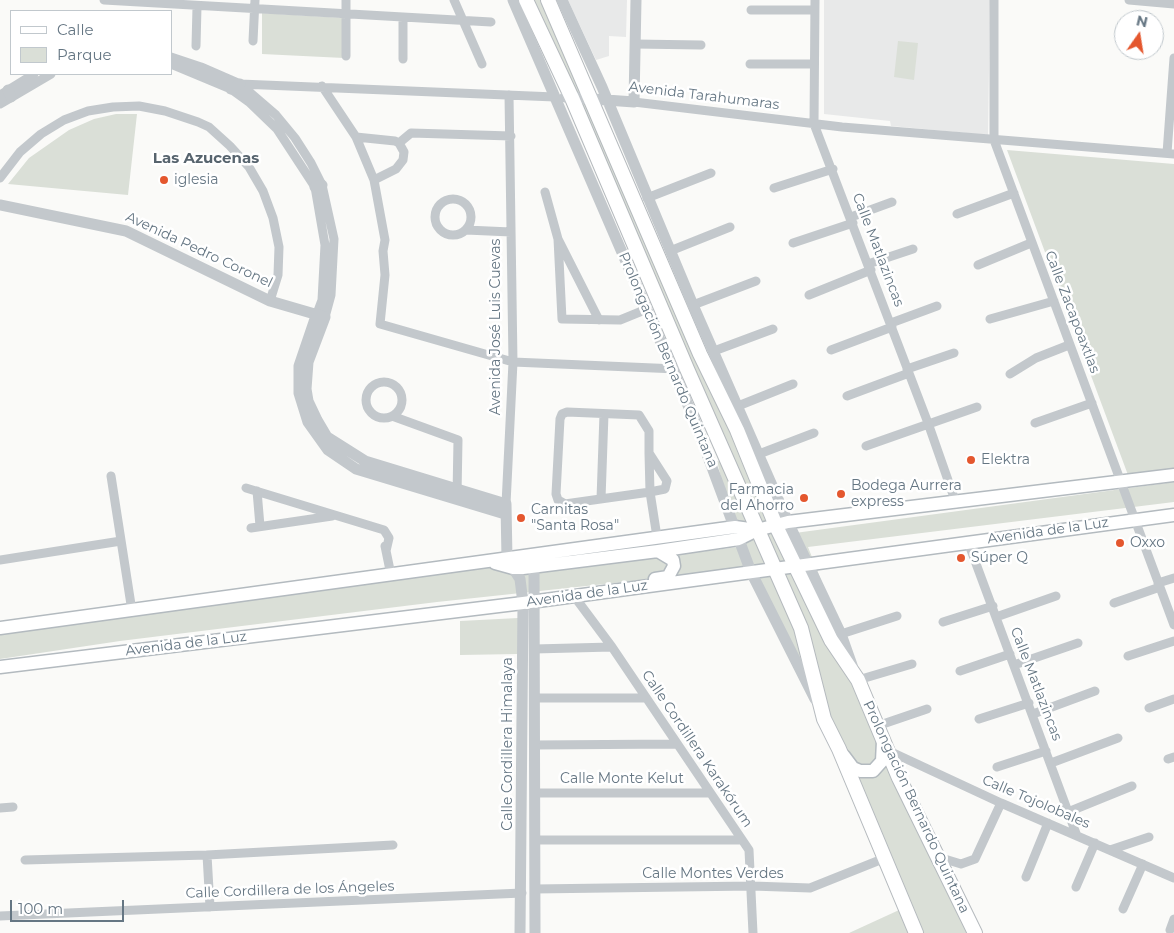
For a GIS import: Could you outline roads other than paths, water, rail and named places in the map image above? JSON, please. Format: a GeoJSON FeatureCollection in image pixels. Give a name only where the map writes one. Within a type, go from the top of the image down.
{"type":"FeatureCollection","features":[{"type":"Feature","properties":{"kind":"main road","name":"Prolongación Bernardo Quintana"},"geometry":{"type":"LineString","coordinates":[[526,0],[572,98],[680,369],[757,530],[801,628],[824,719],[839,750],[916,933]]}},
{"type":"Feature","properties":{"kind":"main road","name":"Prolongación Bernardo Quintana"},"geometry":{"type":"LineString","coordinates":[[548,0],[700,354],[801,564],[831,640],[858,680],[885,746],[975,933]]}},
{"type":"Feature","properties":{"kind":"main road"},"geometry":{"type":"LineString","coordinates":[[0,628],[492,562],[534,566],[658,551],[782,524],[1174,475]]}},
{"type":"Feature","properties":{"kind":"main road","name":"Avenida de la Luz"},"geometry":{"type":"LineString","coordinates":[[0,667],[529,603],[801,564],[1174,515]]}},
{"type":"Feature","properties":{"kind":"main road"},"geometry":{"type":"LineString","coordinates":[[510,564],[657,537],[737,533]]}},
{"type":"Feature","properties":{"kind":"main road"},"geometry":{"type":"LineString","coordinates":[[594,594],[610,586],[668,577],[673,570],[674,563],[670,557],[658,551]]}},
{"type":"Feature","properties":{"kind":"main road"},"geometry":{"type":"LineString","coordinates":[[839,750],[854,768],[860,771],[873,771],[882,761],[885,746]]}},
{"type":"Feature","properties":{"kind":"street"},"geometry":{"type":"LineString","coordinates":[[104,0],[134,7],[198,7],[491,22]]}},
{"type":"Feature","properties":{"kind":"street"},"geometry":{"type":"LineString","coordinates":[[253,40],[255,0]]}},
{"type":"Feature","properties":{"kind":"street"},"geometry":{"type":"LineString","coordinates":[[346,0],[346,56]]}},
{"type":"Feature","properties":{"kind":"street"},"geometry":{"type":"LineString","coordinates":[[454,0],[482,64]]}},
{"type":"Feature","properties":{"kind":"street","name":"Prolongación Bernardo Quintana"},"geometry":{"type":"LineString","coordinates":[[513,0],[647,309],[680,369],[750,572],[824,719]]}},
{"type":"Feature","properties":{"kind":"street","name":"Prolongación Bernardo Quintana"},"geometry":{"type":"LineString","coordinates":[[562,0],[759,454],[782,524]]}},
{"type":"Feature","properties":{"kind":"street"},"geometry":{"type":"LineString","coordinates":[[634,102],[636,0]]}},
{"type":"Feature","properties":{"kind":"street","name":"Calle Matlazincas"},"geometry":{"type":"LineString","coordinates":[[815,0],[814,124],[892,325],[956,502]]}},
{"type":"Feature","properties":{"kind":"street","name":"Calle Zacapoaxtlas"},"geometry":{"type":"LineString","coordinates":[[994,0],[994,140],[1174,625]]}},
{"type":"Feature","properties":{"kind":"street"},"geometry":{"type":"LineString","coordinates":[[1129,0],[1174,4]]}},
{"type":"Feature","properties":{"kind":"street"},"geometry":{"type":"LineString","coordinates":[[196,46],[198,7]]}},
{"type":"Feature","properties":{"kind":"street"},"geometry":{"type":"LineString","coordinates":[[751,10],[814,10]]}},
{"type":"Feature","properties":{"kind":"street"},"geometry":{"type":"LineString","coordinates":[[403,59],[404,18]]}},
{"type":"Feature","properties":{"kind":"street"},"geometry":{"type":"LineString","coordinates":[[635,44],[701,45]]}},
{"type":"Feature","properties":{"kind":"street"},"geometry":{"type":"LineString","coordinates":[[172,57],[201,66],[236,86],[249,102],[278,129],[318,186],[334,244],[331,295],[321,316],[307,366],[304,402],[324,439],[365,461],[457,494],[506,509]]}},
{"type":"Feature","properties":{"kind":"street"},"geometry":{"type":"LineString","coordinates":[[1170,153],[1174,58]]}},
{"type":"Feature","properties":{"kind":"street"},"geometry":{"type":"LineString","coordinates":[[172,64],[236,86]]}},
{"type":"Feature","properties":{"kind":"street"},"geometry":{"type":"LineString","coordinates":[[750,64],[814,64]]}},
{"type":"Feature","properties":{"kind":"street"},"geometry":{"type":"LineString","coordinates":[[0,104],[6,94],[33,75]]}},
{"type":"Feature","properties":{"kind":"street"},"geometry":{"type":"LineString","coordinates":[[6,94],[49,75]]}},
{"type":"Feature","properties":{"kind":"street","name":"Avenida Tarahumaras"},"geometry":{"type":"LineString","coordinates":[[236,86],[322,86],[607,100],[814,124],[1170,153]]}},
{"type":"Feature","properties":{"kind":"street"},"geometry":{"type":"LineString","coordinates":[[322,86],[356,137],[374,180],[385,240],[383,251],[385,275],[380,324],[513,362],[680,369]]}},
{"type":"Feature","properties":{"kind":"street","name":"Avenida José Luis Cuevas"},"geometry":{"type":"LineString","coordinates":[[509,95],[513,362],[506,509],[510,564]]}},
{"type":"Feature","properties":{"kind":"street"},"geometry":{"type":"LineString","coordinates":[[0,178],[20,152],[41,134],[64,120],[88,111],[113,106],[139,106],[165,111],[198,122],[209,128],[230,146],[250,167],[263,191],[274,218],[280,247],[278,276],[270,301]]}},
{"type":"Feature","properties":{"kind":"street"},"geometry":{"type":"LineString","coordinates":[[399,143],[411,133],[511,136]]}},
{"type":"Feature","properties":{"kind":"street"},"geometry":{"type":"LineString","coordinates":[[356,137],[382,138],[399,143],[404,152],[399,166],[390,173],[374,180]]}},
{"type":"Feature","properties":{"kind":"street"},"geometry":{"type":"LineString","coordinates":[[774,188],[833,169]]}},
{"type":"Feature","properties":{"kind":"street"},"geometry":{"type":"LineString","coordinates":[[648,198],[711,173]]}},
{"type":"Feature","properties":{"kind":"street"},"geometry":{"type":"LineString","coordinates":[[545,192],[558,240],[599,320]]}},
{"type":"Feature","properties":{"kind":"street"},"geometry":{"type":"LineString","coordinates":[[957,214],[1014,193]]}},
{"type":"Feature","properties":{"kind":"street"},"geometry":{"type":"LineString","coordinates":[[466,230],[470,219],[468,208],[464,203],[453,199],[447,200],[438,207],[434,219],[439,229],[444,233],[455,235],[466,230],[511,232]]}},
{"type":"Feature","properties":{"kind":"street"},"geometry":{"type":"LineString","coordinates":[[794,243],[892,202]]}},
{"type":"Feature","properties":{"kind":"street","name":"Avenida Pedro Coronel"},"geometry":{"type":"LineString","coordinates":[[0,205],[126,231],[270,301],[321,316]]}},
{"type":"Feature","properties":{"kind":"street"},"geometry":{"type":"LineString","coordinates":[[670,251],[730,227]]}},
{"type":"Feature","properties":{"kind":"street"},"geometry":{"type":"LineString","coordinates":[[558,240],[561,317],[565,320],[620,320],[647,309]]}},
{"type":"Feature","properties":{"kind":"street"},"geometry":{"type":"LineString","coordinates":[[978,265],[1031,243]]}},
{"type":"Feature","properties":{"kind":"street"},"geometry":{"type":"LineString","coordinates":[[809,295],[913,249]]}},
{"type":"Feature","properties":{"kind":"street"},"geometry":{"type":"LineString","coordinates":[[693,304],[756,281]]}},
{"type":"Feature","properties":{"kind":"street"},"geometry":{"type":"LineString","coordinates":[[990,319],[1054,301]]}},
{"type":"Feature","properties":{"kind":"street"},"geometry":{"type":"LineString","coordinates":[[831,350],[938,306]]}},
{"type":"Feature","properties":{"kind":"street"},"geometry":{"type":"LineString","coordinates":[[714,351],[773,329]]}},
{"type":"Feature","properties":{"kind":"street"},"geometry":{"type":"LineString","coordinates":[[1010,374],[1036,358],[1069,345]]}},
{"type":"Feature","properties":{"kind":"street"},"geometry":{"type":"LineString","coordinates":[[847,396],[954,353]]}},
{"type":"Feature","properties":{"kind":"street"},"geometry":{"type":"LineString","coordinates":[[392,416],[400,408],[400,392],[386,383],[375,385],[366,396],[369,411],[378,417],[392,416],[456,438],[458,442],[457,494]]}},
{"type":"Feature","properties":{"kind":"street"},"geometry":{"type":"LineString","coordinates":[[738,406],[793,384]]}},
{"type":"Feature","properties":{"kind":"street"},"geometry":{"type":"LineString","coordinates":[[1035,423],[1092,403]]}},
{"type":"Feature","properties":{"kind":"street"},"geometry":{"type":"LineString","coordinates":[[866,446],[977,406]]}},
{"type":"Feature","properties":{"kind":"street"},"geometry":{"type":"LineString","coordinates":[[649,453],[667,481],[665,489],[650,492],[565,504],[558,500],[556,494],[560,416],[567,412],[639,415],[649,430],[649,453],[650,492],[657,537]]}},
{"type":"Feature","properties":{"kind":"street"},"geometry":{"type":"LineString","coordinates":[[601,499],[604,414]]}},
{"type":"Feature","properties":{"kind":"street"},"geometry":{"type":"LineString","coordinates":[[759,454],[814,433]]}},
{"type":"Feature","properties":{"kind":"street"},"geometry":{"type":"LineString","coordinates":[[111,476],[132,610]]}},
{"type":"Feature","properties":{"kind":"street"},"geometry":{"type":"LineString","coordinates":[[246,488],[380,529],[391,575]]}},
{"type":"Feature","properties":{"kind":"street"},"geometry":{"type":"LineString","coordinates":[[257,491],[256,527],[335,515]]}},
{"type":"Feature","properties":{"kind":"street"},"geometry":{"type":"LineString","coordinates":[[0,560],[121,541]]}},
{"type":"Feature","properties":{"kind":"street","name":"Calle Matlazincas"},"geometry":{"type":"LineString","coordinates":[[968,542],[1077,836]]}},
{"type":"Feature","properties":{"kind":"street","name":"Calle Cordillera Himalaya"},"geometry":{"type":"LineString","coordinates":[[510,564],[520,579],[529,603],[534,649],[535,933]]}},
{"type":"Feature","properties":{"kind":"street","name":"Prolongación Bernardo Quintana"},"geometry":{"type":"LineString","coordinates":[[801,564],[841,634],[858,680]]}},
{"type":"Feature","properties":{"kind":"street","name":"Calle Cordillera Himalaya"},"geometry":{"type":"LineString","coordinates":[[520,933],[529,603],[534,566]]}},
{"type":"Feature","properties":{"kind":"street"},"geometry":{"type":"LineString","coordinates":[[1114,603],[1174,578]]}},
{"type":"Feature","properties":{"kind":"street","name":"Calle Cordillera Karakórum"},"geometry":{"type":"LineString","coordinates":[[574,596],[612,647],[750,853],[753,933]]}},
{"type":"Feature","properties":{"kind":"street"},"geometry":{"type":"LineString","coordinates":[[996,617],[1056,596]]}},
{"type":"Feature","properties":{"kind":"street"},"geometry":{"type":"LineString","coordinates":[[944,622],[993,606]]}},
{"type":"Feature","properties":{"kind":"street"},"geometry":{"type":"LineString","coordinates":[[841,634],[897,616]]}},
{"type":"Feature","properties":{"kind":"street"},"geometry":{"type":"LineString","coordinates":[[1128,656],[1174,641]]}},
{"type":"Feature","properties":{"kind":"street"},"geometry":{"type":"LineString","coordinates":[[1014,665],[1078,642]]}},
{"type":"Feature","properties":{"kind":"street"},"geometry":{"type":"LineString","coordinates":[[534,649],[612,647]]}},
{"type":"Feature","properties":{"kind":"street"},"geometry":{"type":"LineString","coordinates":[[960,671],[1010,654]]}},
{"type":"Feature","properties":{"kind":"street"},"geometry":{"type":"LineString","coordinates":[[858,680],[912,664]]}},
{"type":"Feature","properties":{"kind":"street"},"geometry":{"type":"LineString","coordinates":[[1033,714],[1095,691]]}},
{"type":"Feature","properties":{"kind":"street"},"geometry":{"type":"LineString","coordinates":[[534,698],[646,698]]}},
{"type":"Feature","properties":{"kind":"street"},"geometry":{"type":"LineString","coordinates":[[1149,708],[1174,699]]}},
{"type":"Feature","properties":{"kind":"street"},"geometry":{"type":"LineString","coordinates":[[979,719],[1029,703]]}},
{"type":"Feature","properties":{"kind":"street"},"geometry":{"type":"LineString","coordinates":[[877,726],[927,709]]}},
{"type":"Feature","properties":{"kind":"street"},"geometry":{"type":"LineString","coordinates":[[1051,764],[1118,738]]}},
{"type":"Feature","properties":{"kind":"street"},"geometry":{"type":"LineString","coordinates":[[534,745],[677,744]]}},
{"type":"Feature","properties":{"kind":"street","name":"Calle Tojolobales"},"geometry":{"type":"LineString","coordinates":[[885,746],[1001,803],[1174,878]]}},
{"type":"Feature","properties":{"kind":"street"},"geometry":{"type":"LineString","coordinates":[[997,767],[1046,751]]}},
{"type":"Feature","properties":{"kind":"street"},"geometry":{"type":"LineString","coordinates":[[1068,812],[1132,786]]}},
{"type":"Feature","properties":{"kind":"street","name":"Calle Monte Kelut"},"geometry":{"type":"LineString","coordinates":[[535,793],[710,793]]}},
{"type":"Feature","properties":{"kind":"street"},"geometry":{"type":"LineString","coordinates":[[938,857],[961,864],[975,859],[1001,803]]}},
{"type":"Feature","properties":{"kind":"street"},"geometry":{"type":"LineString","coordinates":[[0,808],[13,807]]}},
{"type":"Feature","properties":{"kind":"street"},"geometry":{"type":"LineString","coordinates":[[1026,877],[1048,823]]}},
{"type":"Feature","properties":{"kind":"street"},"geometry":{"type":"LineString","coordinates":[[1110,850],[1149,836]]}},
{"type":"Feature","properties":{"kind":"street"},"geometry":{"type":"LineString","coordinates":[[535,840],[741,840]]}},
{"type":"Feature","properties":{"kind":"street"},"geometry":{"type":"LineString","coordinates":[[1076,887],[1095,843]]}},
{"type":"Feature","properties":{"kind":"street"},"geometry":{"type":"LineString","coordinates":[[25,860],[207,855],[393,844]]}},
{"type":"Feature","properties":{"kind":"street"},"geometry":{"type":"LineString","coordinates":[[207,855],[210,907]]}},
{"type":"Feature","properties":{"kind":"street","name":"Calle Montes Verdes"},"geometry":{"type":"LineString","coordinates":[[535,889],[752,886],[810,888],[885,858]]}},
{"type":"Feature","properties":{"kind":"street"},"geometry":{"type":"LineString","coordinates":[[1123,909],[1143,864]]}},
{"type":"Feature","properties":{"kind":"street","name":"Calle Cordillera de los Ángeles"},"geometry":{"type":"LineString","coordinates":[[0,916],[522,893]]}},
{"type":"Feature","properties":{"kind":"street"},"geometry":{"type":"LineString","coordinates":[[1170,930],[1174,919]]}},
{"type":"Feature","properties":{"kind":"place","name":"iglesia"},"geometry":{"type":"Point","coordinates":[164,180]}},
{"type":"Feature","properties":{"kind":"place","name":"Elektra"},"geometry":{"type":"Point","coordinates":[971,460]}},
{"type":"Feature","properties":{"kind":"place","name":"Bodega Aurrera express"},"geometry":{"type":"Point","coordinates":[841,494]}},
{"type":"Feature","properties":{"kind":"place","name":"Farmacia del Ahorro"},"geometry":{"type":"Point","coordinates":[804,498]}},
{"type":"Feature","properties":{"kind":"place","name":"Carnitas \"Santa Rosa\""},"geometry":{"type":"Point","coordinates":[521,518]}},
{"type":"Feature","properties":{"kind":"place","name":"Oxxo"},"geometry":{"type":"Point","coordinates":[1120,543]}},
{"type":"Feature","properties":{"kind":"place","name":"Súper Q"},"geometry":{"type":"Point","coordinates":[961,558]}},
{"type":"Feature","properties":{"kind":"district","name":"Las Azucenas"},"geometry":{"type":"Point","coordinates":[206,159]}}]}
